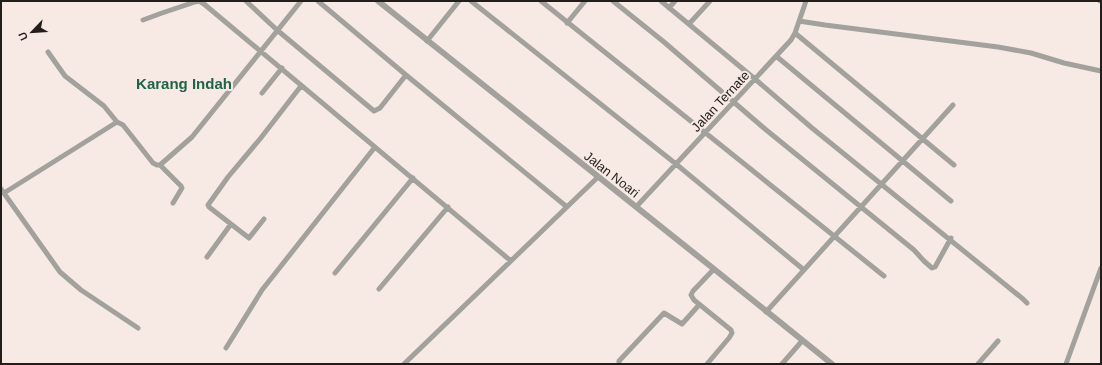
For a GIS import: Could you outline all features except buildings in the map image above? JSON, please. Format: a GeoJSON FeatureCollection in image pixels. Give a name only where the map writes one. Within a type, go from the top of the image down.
{"type":"FeatureCollection","features":[{"type":"Feature","properties":{"kind":"street"},"geometry":{"type":"LineString","coordinates":[[143,20],[162,12],[199,1],[207,5],[262,50],[301,86],[511,261]]}},
{"type":"Feature","properties":{"kind":"street"},"geometry":{"type":"LineString","coordinates":[[246,1],[277,30],[374,111],[380,108],[406,75]]}},
{"type":"Feature","properties":{"kind":"street"},"geometry":{"type":"LineString","coordinates":[[160,165],[192,137],[301,1]]}},
{"type":"Feature","properties":{"kind":"street"},"geometry":{"type":"LineString","coordinates":[[318,1],[568,207]]}},
{"type":"Feature","properties":{"kind":"street","name":"Jalan Noari"},"geometry":{"type":"LineString","coordinates":[[378,1],[832,364]]}},
{"type":"Feature","properties":{"kind":"street"},"geometry":{"type":"LineString","coordinates":[[427,41],[459,1]]}},
{"type":"Feature","properties":{"kind":"street"},"geometry":{"type":"LineString","coordinates":[[471,1],[676,164],[804,270]]}},
{"type":"Feature","properties":{"kind":"street"},"geometry":{"type":"LineString","coordinates":[[541,1],[884,276]]}},
{"type":"Feature","properties":{"kind":"street"},"geometry":{"type":"LineString","coordinates":[[567,23],[585,1]]}},
{"type":"Feature","properties":{"kind":"street"},"geometry":{"type":"LineString","coordinates":[[613,1],[664,42],[733,102],[914,250],[932,268],[939,260],[950,238]]}},
{"type":"Feature","properties":{"kind":"street"},"geometry":{"type":"LineString","coordinates":[[661,1],[812,128],[950,238],[1027,303]]}},
{"type":"Feature","properties":{"kind":"street"},"geometry":{"type":"LineString","coordinates":[[669,8],[674,1]]}},
{"type":"Feature","properties":{"kind":"street"},"geometry":{"type":"LineString","coordinates":[[689,24],[710,1]]}},
{"type":"Feature","properties":{"kind":"street","name":"Jalan Ternate"},"geometry":{"type":"LineString","coordinates":[[636,207],[791,40],[795,33],[806,1]]}},
{"type":"Feature","properties":{"kind":"street"},"geometry":{"type":"LineString","coordinates":[[799,21],[998,47],[1031,53],[1101,71]]}},
{"type":"Feature","properties":{"kind":"street"},"geometry":{"type":"LineString","coordinates":[[795,33],[954,165]]}},
{"type":"Feature","properties":{"kind":"street"},"geometry":{"type":"LineString","coordinates":[[48,52],[64,76],[104,106],[153,163],[160,165],[181,186],[182,188],[173,203]]}},
{"type":"Feature","properties":{"kind":"street"},"geometry":{"type":"LineString","coordinates":[[776,56],[951,202]]}},
{"type":"Feature","properties":{"kind":"street"},"geometry":{"type":"LineString","coordinates":[[262,93],[282,68]]}},
{"type":"Feature","properties":{"kind":"street"},"geometry":{"type":"LineString","coordinates":[[264,219],[250,238],[208,205],[228,177],[301,86]]}},
{"type":"Feature","properties":{"kind":"street"},"geometry":{"type":"LineString","coordinates":[[766,312],[952,105]]}},
{"type":"Feature","properties":{"kind":"street"},"geometry":{"type":"LineString","coordinates":[[117,122],[4,191],[60,272],[81,290],[138,328]]}},
{"type":"Feature","properties":{"kind":"street"},"geometry":{"type":"LineString","coordinates":[[226,348],[262,290],[375,147]]}},
{"type":"Feature","properties":{"kind":"street"},"geometry":{"type":"LineString","coordinates":[[404,364],[598,177]]}},
{"type":"Feature","properties":{"kind":"street"},"geometry":{"type":"LineString","coordinates":[[335,273],[413,178]]}},
{"type":"Feature","properties":{"kind":"street"},"geometry":{"type":"LineString","coordinates":[[379,289],[448,207]]}},
{"type":"Feature","properties":{"kind":"street"},"geometry":{"type":"LineString","coordinates":[[207,257],[231,224]]}},
{"type":"Feature","properties":{"kind":"street"},"geometry":{"type":"LineString","coordinates":[[1066,364],[1101,268]]}},
{"type":"Feature","properties":{"kind":"street"},"geometry":{"type":"LineString","coordinates":[[707,364],[729,338],[732,332],[691,297],[691,294],[714,269]]}},
{"type":"Feature","properties":{"kind":"street"},"geometry":{"type":"LineString","coordinates":[[619,364],[619,361],[664,313],[683,324],[699,305]]}},
{"type":"Feature","properties":{"kind":"street"},"geometry":{"type":"LineString","coordinates":[[782,364],[802,341]]}},
{"type":"Feature","properties":{"kind":"street"},"geometry":{"type":"LineString","coordinates":[[978,364],[998,341]]}},
{"type":"Feature","properties":{"kind":"district","name":"Karang Indah"},"geometry":{"type":"Point","coordinates":[184,84]}}]}
